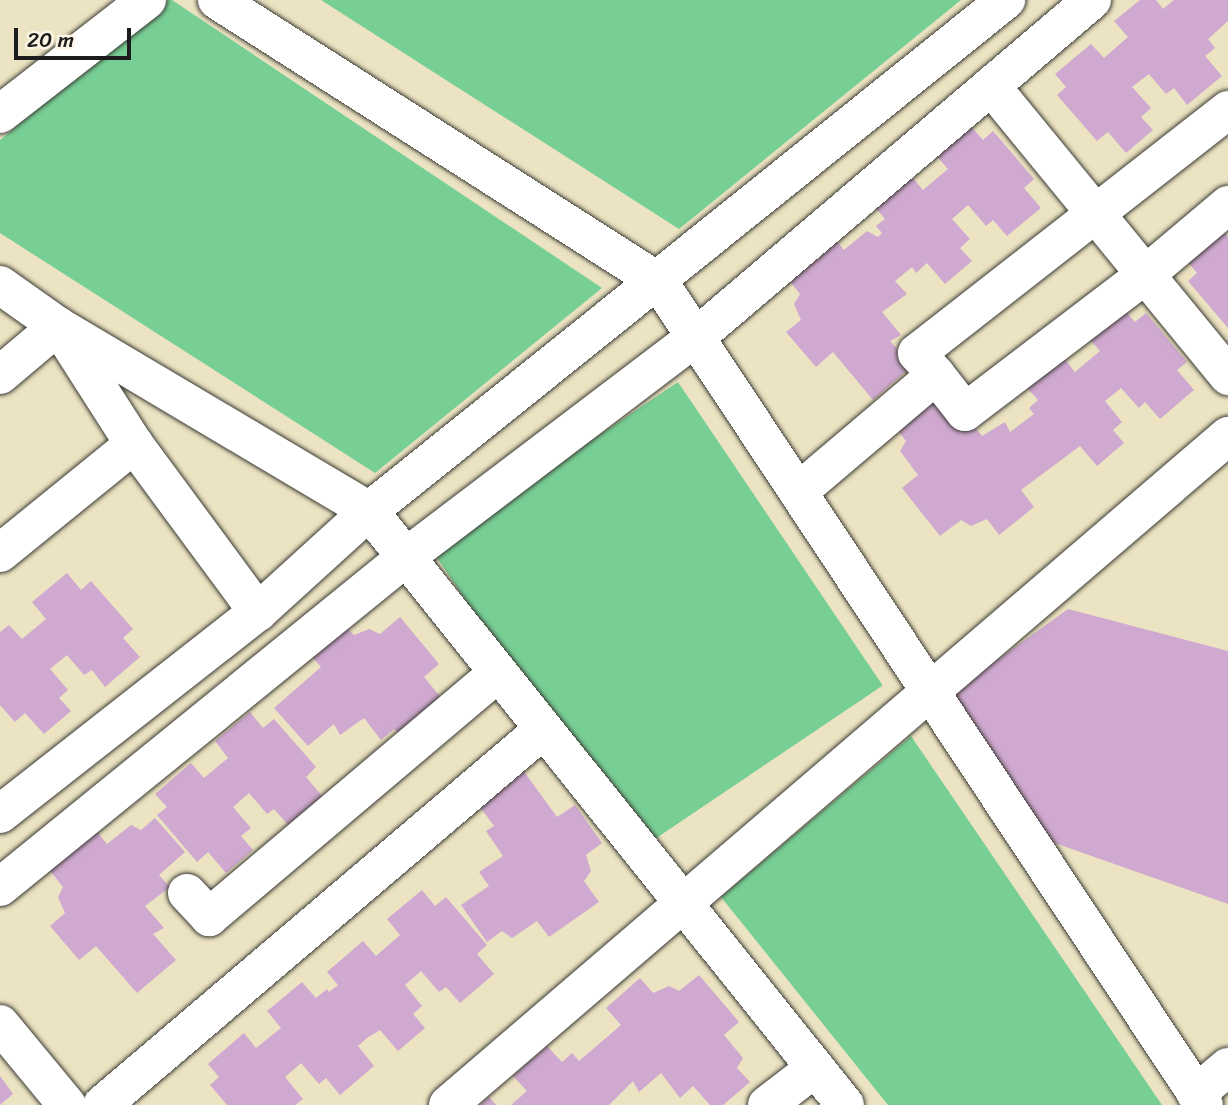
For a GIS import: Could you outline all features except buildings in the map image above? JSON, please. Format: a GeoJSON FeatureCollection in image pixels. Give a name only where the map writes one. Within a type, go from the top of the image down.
{"type":"FeatureCollection","features":[{"type":"Feature","properties":{"kind":"street"},"geometry":{"type":"LineString","coordinates":[[0,114],[146,0]]}},
{"type":"Feature","properties":{"kind":"street"},"geometry":{"type":"LineString","coordinates":[[217,0],[659,282],[1200,1099],[1228,1067]]}},
{"type":"Feature","properties":{"kind":"street"},"geometry":{"type":"LineString","coordinates":[[0,814],[258,612],[369,511],[659,282],[1006,0]]}},
{"type":"Feature","properties":{"kind":"street"},"geometry":{"type":"LineString","coordinates":[[0,887],[406,557],[696,337],[1093,0]]}},
{"type":"Feature","properties":{"kind":"street"},"geometry":{"type":"LineString","coordinates":[[991,86],[1228,376]]}},
{"type":"Feature","properties":{"kind":"street"},"geometry":{"type":"LineString","coordinates":[[1228,110],[917,352],[965,412],[1145,275],[1228,205]]}},
{"type":"Feature","properties":{"kind":"street"},"geometry":{"type":"LineString","coordinates":[[0,285],[58,326],[369,511],[845,1105]]}},
{"type":"Feature","properties":{"kind":"street"},"geometry":{"type":"LineString","coordinates":[[0,375],[58,326]]}},
{"type":"Feature","properties":{"kind":"street"},"geometry":{"type":"LineString","coordinates":[[58,326],[134,444],[258,612]]}},
{"type":"Feature","properties":{"kind":"street"},"geometry":{"type":"LineString","coordinates":[[799,492],[936,375]]}},
{"type":"Feature","properties":{"kind":"street"},"geometry":{"type":"LineString","coordinates":[[0,553],[134,444]]}},
{"type":"Feature","properties":{"kind":"street"},"geometry":{"type":"LineString","coordinates":[[448,1105],[930,692],[1225,446]]}},
{"type":"Feature","properties":{"kind":"street"},"geometry":{"type":"LineString","coordinates":[[187,893],[209,917],[498,673]]}},
{"type":"Feature","properties":{"kind":"street"},"geometry":{"type":"LineString","coordinates":[[102,1105],[544,729]]}},
{"type":"Feature","properties":{"kind":"street"},"geometry":{"type":"LineString","coordinates":[[0,1024],[67,1105]]}},
{"type":"Feature","properties":{"kind":"street"},"geometry":{"type":"LineString","coordinates":[[766,1105],[815,1068]]}},
{"type":"Feature","properties":{"kind":"green space"},"geometry":{"type":"Polygon","coordinates":[[[168,0],[172,0],[602,288],[375,473],[0,233],[0,140],[168,0]]]}},
{"type":"Feature","properties":{"kind":"green space"},"geometry":{"type":"Polygon","coordinates":[[[321,0],[961,0],[679,229],[321,0]]]}},
{"type":"Feature","properties":{"kind":"green space"},"geometry":{"type":"Polygon","coordinates":[[[678,382],[883,685],[636,852],[431,549],[678,382]]]}},
{"type":"Feature","properties":{"kind":"green space"},"geometry":{"type":"Polygon","coordinates":[[[911,736],[1162,1105],[888,1105],[721,897],[911,736]]]}}]}
